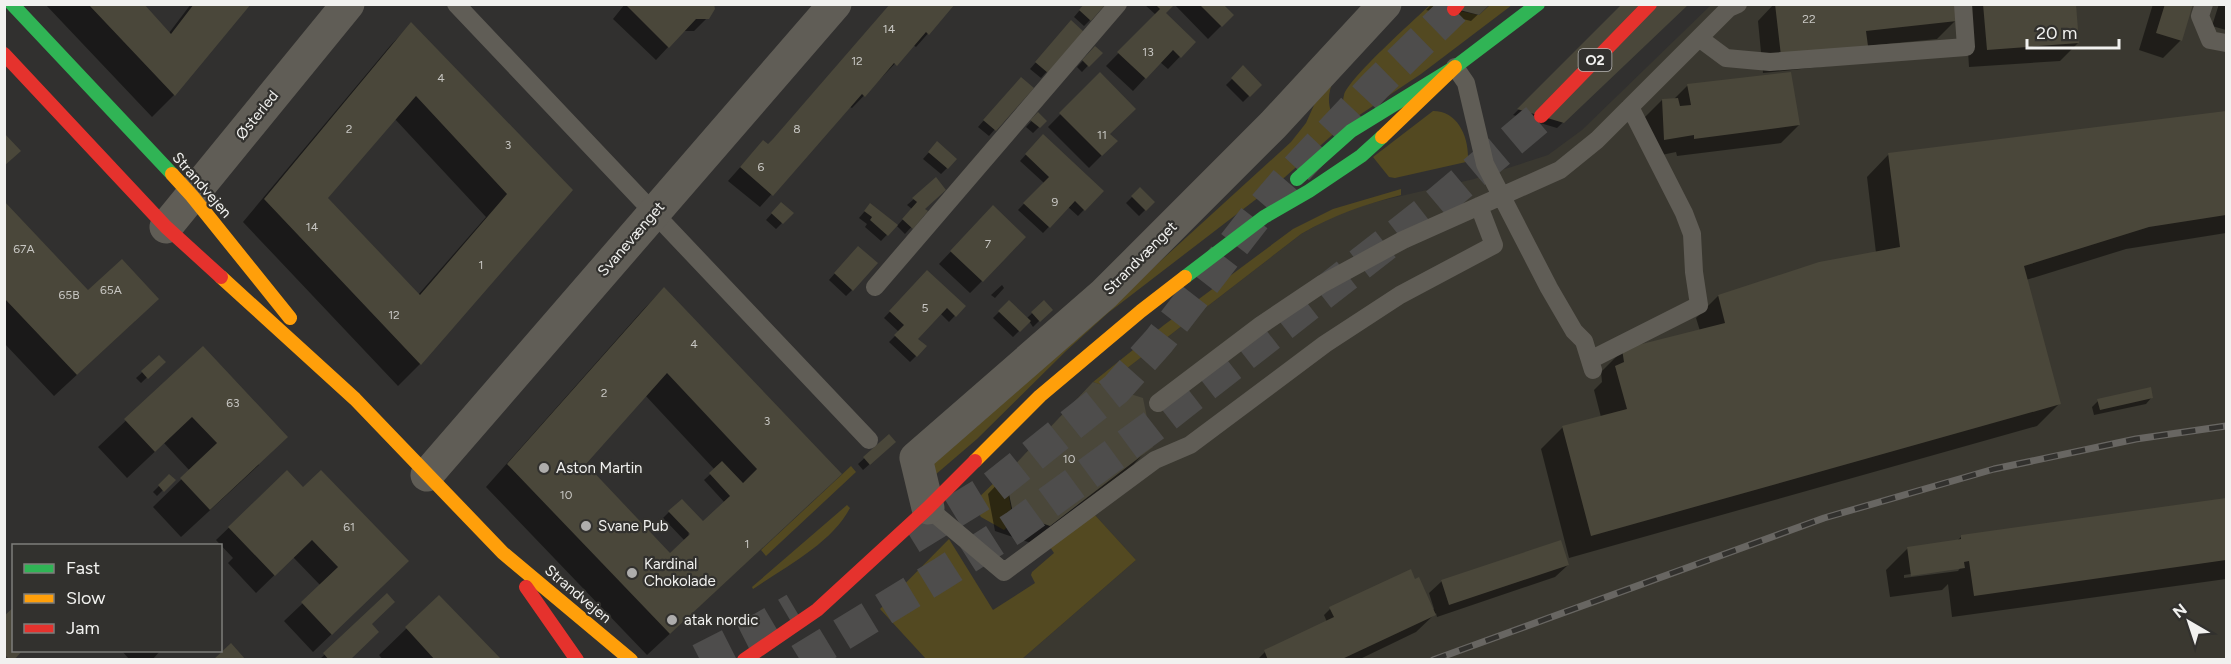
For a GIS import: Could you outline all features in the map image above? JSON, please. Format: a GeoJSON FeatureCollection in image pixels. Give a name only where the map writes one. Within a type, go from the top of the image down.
{"type":"FeatureCollection","features":[{"type":"Feature","properties":{"kind":"main road","name":"Strandvejen"},"geometry":{"type":"LineString","coordinates":[[12,4],[192,196],[355,399]]}},
{"type":"Feature","properties":{"kind":"main road"},"geometry":{"type":"LineString","coordinates":[[1264,217],[1303,172],[1351,131],[1455,67],[1538,4]]}},
{"type":"Feature","properties":{"kind":"main road","name":"O2"},"geometry":{"type":"LineString","coordinates":[[1541,116],[1650,4]]}},
{"type":"Feature","properties":{"kind":"main road","name":"Strandvejen"},"geometry":{"type":"LineString","coordinates":[[8,63],[166,227],[355,399],[503,553],[631,660]]}},
{"type":"Feature","properties":{"kind":"main road"},"geometry":{"type":"LineString","coordinates":[[744,660],[817,610],[928,508],[1040,396],[1141,310],[1264,217],[1309,191],[1361,156],[1455,67]]}},
{"type":"Feature","properties":{"kind":"main road","name":"Strandvejen"},"geometry":{"type":"LineString","coordinates":[[503,553],[577,660]]}},
{"type":"Feature","properties":{"kind":"street","name":"Østerled"},"geometry":{"type":"LineString","coordinates":[[166,227],[348,4]]}},
{"type":"Feature","properties":{"kind":"street","name":"Svanevænget"},"geometry":{"type":"LineString","coordinates":[[427,475],[835,4]]}},
{"type":"Feature","properties":{"kind":"street","name":"Strandvænget"},"geometry":{"type":"LineString","coordinates":[[928,508],[916,458],[1104,294],[1273,125],[1385,4]]}},
{"type":"Feature","properties":{"kind":"lane"},"geometry":{"type":"LineString","coordinates":[[456,4],[869,440]]}},
{"type":"Feature","properties":{"kind":"lane"},"geometry":{"type":"LineString","coordinates":[[875,287],[1118,4]]}},
{"type":"Feature","properties":{"kind":"lane"},"geometry":{"type":"LineString","coordinates":[[1158,403],[1261,325],[1322,284],[1403,240],[1560,170],[1598,140],[1729,8],[1738,4]]}},
{"type":"Feature","properties":{"kind":"lane"},"geometry":{"type":"LineString","coordinates":[[1699,38],[1726,58],[1770,62],[1966,47],[1963,4]]}},
{"type":"Feature","properties":{"kind":"lane"},"geometry":{"type":"LineString","coordinates":[[2204,4],[2200,15],[2210,40],[2226,43]]}},
{"type":"Feature","properties":{"kind":"lane"},"geometry":{"type":"LineString","coordinates":[[1455,67],[1466,83],[1485,164],[1574,331],[1584,341],[1591,365],[1699,305],[1692,234],[1630,107]]}},
{"type":"Feature","properties":{"kind":"lane"},"geometry":{"type":"LineString","coordinates":[[928,508],[1005,572],[1155,460],[1190,445],[1325,344],[1400,295],[1494,245],[1479,206]]}},
{"type":"Feature","properties":{"kind":"shaded area"},"geometry":{"type":"Polygon","coordinates":[[[1430,5],[1479,15],[1490,5],[1512,5],[1421,74],[1352,120],[1343,102],[1348,87],[1382,50],[1430,5]]]}},
{"type":"Feature","properties":{"kind":"shaded area"},"geometry":{"type":"Polygon","coordinates":[[[1711,5],[2226,5],[2226,659],[1022,659],[1136,560],[1082,501],[1050,526],[1013,513],[1005,475],[1093,382],[1104,386],[1301,234],[1324,221],[1358,206],[1474,179],[1548,155],[1582,130],[1711,5]]]}},
{"type":"Feature","properties":{"kind":"shaded area"},"geometry":{"type":"Polygon","coordinates":[[[1335,77],[1329,103],[1332,116],[1339,129],[1285,177],[1108,313],[977,439],[935,475],[932,462],[1087,328],[1291,142],[1306,123],[1318,96],[1335,77]]]}},
{"type":"Feature","properties":{"kind":"shaded area"},"geometry":{"type":"Polygon","coordinates":[[[1433,111],[1449,115],[1460,127],[1464,134],[1468,160],[1395,178],[1389,177],[1373,157],[1433,111]]]}},
{"type":"Feature","properties":{"kind":"shaded area"},"geometry":{"type":"Polygon","coordinates":[[[1401,189],[1401,195],[1350,211],[1301,234],[1104,386],[1093,382],[1164,325],[1293,229],[1333,209],[1401,189]]]}},
{"type":"Feature","properties":{"kind":"shaded area"},"geometry":{"type":"Polygon","coordinates":[[[851,466],[856,472],[766,556],[761,550],[851,466]]]}},
{"type":"Feature","properties":{"kind":"shaded area"},"geometry":{"type":"Polygon","coordinates":[[[1002,475],[1005,475],[1012,513],[1019,515],[1004,530],[981,517],[972,504],[1002,475]]]}},
{"type":"Feature","properties":{"kind":"shaded area"},"geometry":{"type":"Polygon","coordinates":[[[847,505],[850,508],[842,521],[820,543],[753,589],[752,587],[847,505]]]}},
{"type":"Feature","properties":{"kind":"shaded area"},"geometry":{"type":"Polygon","coordinates":[[[1094,514],[1136,560],[1022,659],[926,659],[880,609],[949,539],[993,610],[1035,583],[1032,572],[1054,553],[1050,547],[1094,514]]]}},
{"type":"Feature","properties":{"kind":"building"},"geometry":{"type":"Polygon","coordinates":[[[88,4],[144,4],[171,34],[194,4],[251,4],[175,96],[88,4]]]}},
{"type":"Feature","properties":{"kind":"building"},"geometry":{"type":"Polygon","coordinates":[[[625,4],[714,4],[715,9],[709,19],[696,19],[669,48],[625,4]]]}},
{"type":"Feature","properties":{"kind":"building"},"geometry":{"type":"Polygon","coordinates":[[[890,4],[955,4],[929,35],[926,32],[897,66],[894,63],[865,97],[862,94],[773,196],[740,167],[763,140],[768,144],[773,139],[890,4]]]}},
{"type":"Feature","properties":{"kind":"building"},"geometry":{"type":"Polygon","coordinates":[[[1084,4],[1104,6],[1091,21],[1079,10],[1084,4]]]}},
{"type":"Feature","properties":{"kind":"building"},"geometry":{"type":"Polygon","coordinates":[[[1155,4],[1175,4],[1166,13],[1196,42],[1181,58],[1173,50],[1146,79],[1117,52],[1160,9],[1155,4]]]}},
{"type":"Feature","properties":{"kind":"building"},"geometry":{"type":"Polygon","coordinates":[[[1199,4],[1223,4],[1234,15],[1222,27],[1199,4]]]}},
{"type":"Feature","properties":{"kind":"building"},"geometry":{"type":"Polygon","coordinates":[[[1436,4],[1490,4],[1479,15],[1436,4]]]}},
{"type":"Feature","properties":{"kind":"building"},"geometry":{"type":"Polygon","coordinates":[[[1622,4],[1689,4],[1564,123],[1517,109],[1622,4]]]}},
{"type":"Feature","properties":{"kind":"building"},"geometry":{"type":"Polygon","coordinates":[[[1775,4],[1955,4],[1957,21],[1866,31],[1868,46],[1781,56],[1775,4]]]}},
{"type":"Feature","properties":{"kind":"building"},"geometry":{"type":"Polygon","coordinates":[[[1983,4],[2076,4],[2079,43],[1987,50],[1983,4]]]}},
{"type":"Feature","properties":{"kind":"building"},"geometry":{"type":"Polygon","coordinates":[[[2165,4],[2193,4],[2182,41],[2156,33],[2165,4]]]}},
{"type":"Feature","properties":{"kind":"building"},"geometry":{"type":"Polygon","coordinates":[[[1071,20],[1084,32],[1048,73],[1035,62],[1071,20]]]}},
{"type":"Feature","properties":{"kind":"building"},"geometry":{"type":"Polygon","coordinates":[[[411,22],[573,190],[421,365],[264,199],[411,22]],[[416,96],[328,198],[420,295],[507,194],[416,96]]]}},
{"type":"Feature","properties":{"kind":"building"},"geometry":{"type":"Polygon","coordinates":[[[1095,46],[1103,53],[1089,67],[1082,60],[1095,46]]]}},
{"type":"Feature","properties":{"kind":"building"},"geometry":{"type":"Polygon","coordinates":[[[1243,65],[1262,85],[1250,97],[1231,78],[1243,65]]]}},
{"type":"Feature","properties":{"kind":"building"},"geometry":{"type":"Polygon","coordinates":[[[1100,72],[1136,109],[1110,134],[1118,141],[1102,156],[1059,113],[1100,72]]]}},
{"type":"Feature","properties":{"kind":"building"},"geometry":{"type":"Polygon","coordinates":[[[1791,72],[1800,125],[1694,139],[1694,135],[1664,140],[1662,99],[1678,98],[1680,106],[1691,105],[1687,84],[1791,72]]]}},
{"type":"Feature","properties":{"kind":"building"},"geometry":{"type":"Polygon","coordinates":[[[1021,77],[1034,88],[996,131],[983,120],[1021,77]]]}},
{"type":"Feature","properties":{"kind":"building"},"geometry":{"type":"Polygon","coordinates":[[[2226,111],[2226,215],[2149,227],[2024,266],[2061,404],[1591,536],[1562,426],[1627,409],[1615,366],[1624,362],[1622,349],[1725,323],[1718,295],[1819,262],[1900,247],[1888,153],[2226,111]]]}},
{"type":"Feature","properties":{"kind":"building"},"geometry":{"type":"Polygon","coordinates":[[[1038,112],[1047,121],[1040,128],[1030,120],[1038,112]]]}},
{"type":"Feature","properties":{"kind":"building"},"geometry":{"type":"Polygon","coordinates":[[[4,133],[21,151],[4,166],[4,133]]]}},
{"type":"Feature","properties":{"kind":"building"},"geometry":{"type":"Polygon","coordinates":[[[1043,134],[1104,191],[1085,211],[1075,201],[1050,228],[1023,203],[1049,177],[1025,154],[1043,134]]]}},
{"type":"Feature","properties":{"kind":"building"},"geometry":{"type":"Polygon","coordinates":[[[937,141],[957,159],[948,169],[928,152],[937,141]]]}},
{"type":"Feature","properties":{"kind":"building"},"geometry":{"type":"Polygon","coordinates":[[[936,177],[946,190],[925,209],[928,211],[913,229],[902,219],[917,202],[912,198],[936,177]]]}},
{"type":"Feature","properties":{"kind":"building"},"geometry":{"type":"Polygon","coordinates":[[[1140,187],[1155,202],[1146,211],[1131,196],[1140,187]]]}},
{"type":"Feature","properties":{"kind":"building"},"geometry":{"type":"Polygon","coordinates":[[[4,201],[88,290],[122,259],[159,299],[77,375],[4,298],[4,201]]]}},
{"type":"Feature","properties":{"kind":"building"},"geometry":{"type":"Polygon","coordinates":[[[781,202],[794,213],[783,224],[771,213],[781,202]]]}},
{"type":"Feature","properties":{"kind":"building"},"geometry":{"type":"Polygon","coordinates":[[[870,203],[898,225],[888,236],[870,220],[872,217],[864,211],[870,203]]]}},
{"type":"Feature","properties":{"kind":"building"},"geometry":{"type":"Polygon","coordinates":[[[993,205],[1026,237],[983,282],[950,251],[993,205]]]}},
{"type":"Feature","properties":{"kind":"building"},"geometry":{"type":"Polygon","coordinates":[[[858,246],[878,263],[853,291],[834,273],[858,246]]]}},
{"type":"Feature","properties":{"kind":"building"},"geometry":{"type":"Polygon","coordinates":[[[927,270],[966,306],[956,317],[947,308],[918,339],[927,346],[917,357],[894,335],[904,325],[889,311],[927,270]]]}},
{"type":"Feature","properties":{"kind":"building"},"geometry":{"type":"Polygon","coordinates":[[[664,287],[842,474],[670,634],[507,464],[664,287]],[[667,373],[586,464],[670,553],[690,534],[668,511],[682,499],[703,521],[730,496],[709,473],[722,461],[743,483],[757,469],[667,373]]]}},
{"type":"Feature","properties":{"kind":"building"},"geometry":{"type":"Polygon","coordinates":[[[1009,300],[1031,321],[1020,332],[998,311],[1009,300]]]}},
{"type":"Feature","properties":{"kind":"building"},"geometry":{"type":"Polygon","coordinates":[[[1044,300],[1053,310],[1040,322],[1031,312],[1044,300]]]}},
{"type":"Feature","properties":{"kind":"building"},"geometry":{"type":"Polygon","coordinates":[[[203,346],[288,437],[210,510],[180,478],[217,443],[192,417],[155,452],[124,419],[203,346]]]}},
{"type":"Feature","properties":{"kind":"building"},"geometry":{"type":"Polygon","coordinates":[[[159,355],[166,362],[148,379],[141,371],[159,355]]]}},
{"type":"Feature","properties":{"kind":"building"},"geometry":{"type":"Polygon","coordinates":[[[1093,382],[1143,398],[1153,447],[1050,526],[1013,513],[1005,475],[1093,382]]]}},
{"type":"Feature","properties":{"kind":"building"},"geometry":{"type":"Polygon","coordinates":[[[2151,387],[2153,398],[2100,410],[2097,399],[2151,387]]]}},
{"type":"Feature","properties":{"kind":"building"},"geometry":{"type":"Polygon","coordinates":[[[889,434],[896,442],[870,465],[863,457],[889,434]]]}},
{"type":"Feature","properties":{"kind":"building"},"geometry":{"type":"Polygon","coordinates":[[[287,470],[303,487],[321,470],[409,561],[332,635],[301,602],[338,567],[312,540],[275,576],[228,527],[287,470]]]}},
{"type":"Feature","properties":{"kind":"building"},"geometry":{"type":"Polygon","coordinates":[[[169,474],[176,480],[164,492],[158,485],[169,474]]]}},
{"type":"Feature","properties":{"kind":"building"},"geometry":{"type":"Polygon","coordinates":[[[2226,498],[2226,560],[1974,596],[1969,561],[1964,562],[1965,568],[1911,576],[1907,547],[1961,539],[1961,535],[2226,498]]]}},
{"type":"Feature","properties":{"kind":"building"},"geometry":{"type":"Polygon","coordinates":[[[1561,540],[1569,565],[1449,605],[1441,580],[1561,540]]]}},
{"type":"Feature","properties":{"kind":"building"},"geometry":{"type":"Polygon","coordinates":[[[1411,569],[1415,579],[1419,577],[1436,615],[1340,660],[1268,660],[1264,650],[1334,617],[1329,607],[1411,569]]]}},
{"type":"Feature","properties":{"kind":"building"},"geometry":{"type":"Polygon","coordinates":[[[387,593],[395,602],[372,624],[379,632],[350,660],[329,660],[323,653],[387,593]]]}},
{"type":"Feature","properties":{"kind":"building"},"geometry":{"type":"Polygon","coordinates":[[[439,595],[502,660],[435,660],[405,627],[439,595]]]}},
{"type":"Feature","properties":{"kind":"building"},"geometry":{"type":"Polygon","coordinates":[[[12,609],[12,652],[21,652],[14,660],[10,660],[4,654],[4,616],[12,609]]]}},
{"type":"Feature","properties":{"kind":"building"},"geometry":{"type":"Polygon","coordinates":[[[231,643],[246,660],[213,660],[231,643]]]}},
{"type":"Feature","properties":{"kind":"tunnel"},"geometry":{"type":"LineString","coordinates":[[911,538],[991,489],[1116,389],[1159,341],[1256,216],[1292,174],[1376,85],[1454,9]]}},
{"type":"Feature","properties":{"kind":"tunnel"},"geometry":{"type":"LineString","coordinates":[[800,660],[1015,527],[1153,426],[1432,208],[1541,116]]}},
{"type":"Feature","properties":{"kind":"tunnel"},"geometry":{"type":"LineString","coordinates":[[700,660],[795,609]]}},
{"type":"Feature","properties":{"kind":"railway"},"geometry":{"type":"LineString","coordinates":[[1433,660],[1824,518],[1994,469],[2136,439],[2226,426]]}},
{"type":"Feature","properties":{"kind":"traffic: fast"},"geometry":{"type":"LineString","coordinates":[[12,4],[172,174]]}},
{"type":"Feature","properties":{"kind":"traffic: fast"},"geometry":{"type":"LineString","coordinates":[[1297,179],[1351,131],[1455,67],[1538,4]]}},
{"type":"Feature","properties":{"kind":"traffic: fast"},"geometry":{"type":"LineString","coordinates":[[1185,277],[1264,217],[1309,191],[1361,156],[1382,137]]}},
{"type":"Feature","properties":{"kind":"traffic: slow"},"geometry":{"type":"LineString","coordinates":[[1382,137],[1455,67]]}},
{"type":"Feature","properties":{"kind":"traffic: slow"},"geometry":{"type":"LineString","coordinates":[[172,174],[290,318]]}},
{"type":"Feature","properties":{"kind":"traffic: slow"},"geometry":{"type":"LineString","coordinates":[[221,277],[355,399],[503,553],[631,660]]}},
{"type":"Feature","properties":{"kind":"traffic: slow"},"geometry":{"type":"LineString","coordinates":[[975,461],[1040,396],[1185,277]]}},
{"type":"Feature","properties":{"kind":"traffic: jam"},"geometry":{"type":"LineString","coordinates":[[1454,9],[1458,4]]}},
{"type":"Feature","properties":{"kind":"traffic: jam"},"geometry":{"type":"LineString","coordinates":[[1541,116],[1650,4]]}},
{"type":"Feature","properties":{"kind":"traffic: jam"},"geometry":{"type":"LineString","coordinates":[[4,54],[166,227],[221,277]]}},
{"type":"Feature","properties":{"kind":"traffic: jam"},"geometry":{"type":"LineString","coordinates":[[744,660],[817,610],[928,508],[975,461]]}},
{"type":"Feature","properties":{"kind":"traffic: jam"},"geometry":{"type":"LineString","coordinates":[[526,587],[577,660]]}},
{"type":"Feature","properties":{"kind":"place","name":"Aston Martin"},"geometry":{"type":"Point","coordinates":[544,468]}},
{"type":"Feature","properties":{"kind":"place","name":"Svane Pub"},"geometry":{"type":"Point","coordinates":[586,526]}},
{"type":"Feature","properties":{"kind":"place","name":"Kardinal Chokolade"},"geometry":{"type":"Point","coordinates":[632,573]}},
{"type":"Feature","properties":{"kind":"place","name":"atak nordic"},"geometry":{"type":"Point","coordinates":[672,620]}}]}
